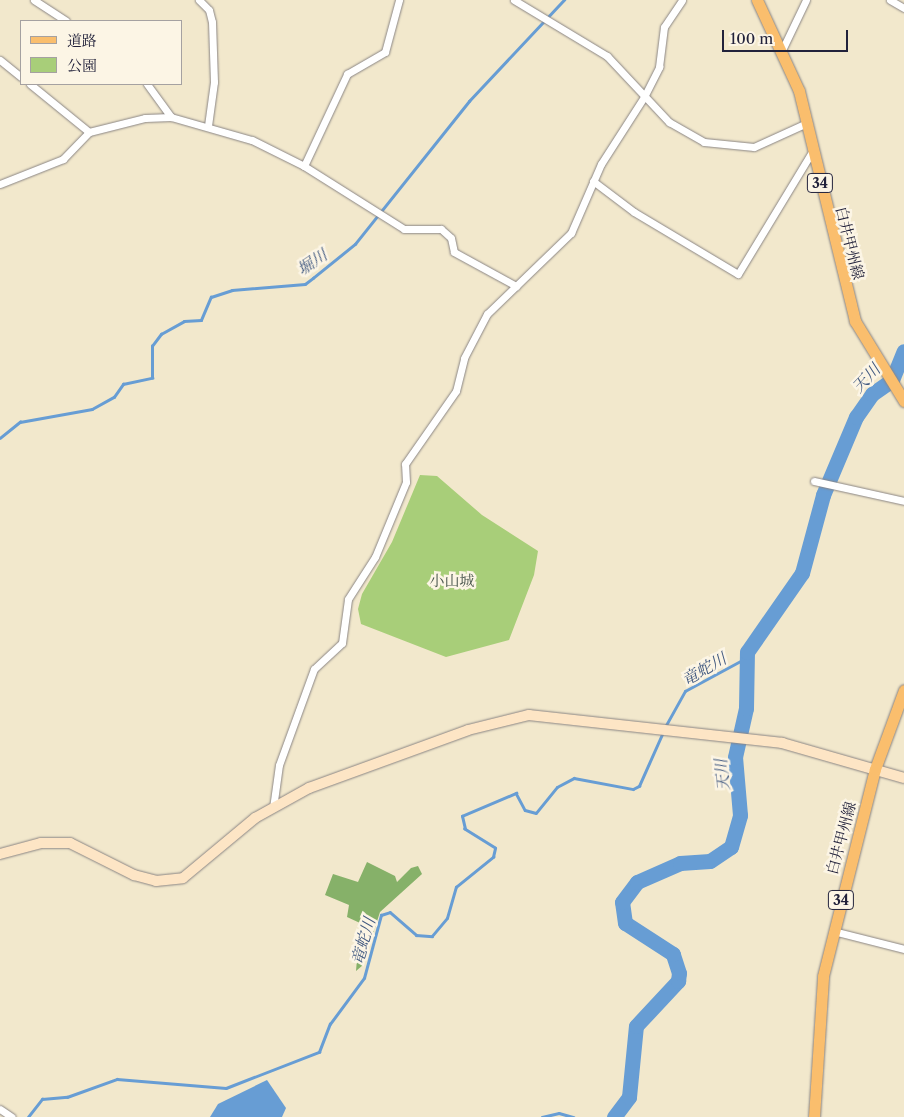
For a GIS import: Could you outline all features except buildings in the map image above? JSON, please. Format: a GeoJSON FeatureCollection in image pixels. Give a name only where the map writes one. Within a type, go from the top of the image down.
{"type":"FeatureCollection","features":[{"type":"Feature","properties":{"kind":"main road","name":"白井甲州線"},"geometry":{"type":"LineString","coordinates":[[757,0],[783,48],[806,123],[850,305],[880,368],[904,401]]}},
{"type":"Feature","properties":{"kind":"main road","name":"白井甲州線"},"geometry":{"type":"LineString","coordinates":[[814,1117],[820,1006],[833,931],[875,770],[904,690]]}},
{"type":"Feature","properties":{"kind":"street"},"geometry":{"type":"LineString","coordinates":[[34,0],[64,20]]}},
{"type":"Feature","properties":{"kind":"street"},"geometry":{"type":"LineString","coordinates":[[199,0],[209,10],[212,22],[214,82],[208,126]]}},
{"type":"Feature","properties":{"kind":"street"},"geometry":{"type":"LineString","coordinates":[[304,166],[347,74],[384,52],[399,0]]}},
{"type":"Feature","properties":{"kind":"street"},"geometry":{"type":"LineString","coordinates":[[514,0],[544,16],[607,56],[669,122],[704,142],[718,144],[769,144],[806,123]]}},
{"type":"Feature","properties":{"kind":"street"},"geometry":{"type":"LineString","coordinates":[[273,808],[279,765],[314,669],[342,643],[348,599],[375,557],[406,482],[405,464],[456,391],[464,358],[487,314],[571,233],[593,181],[644,97],[659,67],[660,38],[682,0]]}},
{"type":"Feature","properties":{"kind":"street"},"geometry":{"type":"LineString","coordinates":[[783,48],[806,0]]}},
{"type":"Feature","properties":{"kind":"street"},"geometry":{"type":"LineString","coordinates":[[890,0],[904,8]]}},
{"type":"Feature","properties":{"kind":"street"},"geometry":{"type":"LineString","coordinates":[[0,60],[20,76]]}},
{"type":"Feature","properties":{"kind":"street"},"geometry":{"type":"LineString","coordinates":[[31,85],[89,132]]}},
{"type":"Feature","properties":{"kind":"street"},"geometry":{"type":"LineString","coordinates":[[148,85],[172,117]]}},
{"type":"Feature","properties":{"kind":"street"},"geometry":{"type":"LineString","coordinates":[[0,184],[63,159],[89,132],[145,118],[172,117],[252,140],[304,166],[404,229],[441,229],[451,238],[454,252],[516,286]]}},
{"type":"Feature","properties":{"kind":"street"},"geometry":{"type":"LineString","coordinates":[[593,181],[634,212],[738,274],[813,150]]}},
{"type":"Feature","properties":{"kind":"street"},"geometry":{"type":"LineString","coordinates":[[814,481],[904,501]]}},
{"type":"Feature","properties":{"kind":"street"},"geometry":{"type":"LineString","coordinates":[[0,854],[41,843],[70,843],[134,875],[156,881],[183,878],[273,808],[309,788],[501,720],[547,715],[752,738],[820,752],[904,778]]}},
{"type":"Feature","properties":{"kind":"street"},"geometry":{"type":"LineString","coordinates":[[833,931],[904,949]]}},
{"type":"Feature","properties":{"kind":"street"},"geometry":{"type":"LineString","coordinates":[[0,1109],[12,1117]]}},
{"type":"Feature","properties":{"kind":"green space","name":"小山城"},"geometry":{"type":"Polygon","coordinates":[[[420,475],[437,476],[482,515],[538,551],[534,575],[509,640],[446,657],[361,624],[358,609],[362,594],[392,542],[420,475]]]}},
{"type":"Feature","properties":{"kind":"green space"},"geometry":{"type":"Polygon","coordinates":[[[367,862],[395,876],[397,882],[411,868],[418,866],[422,874],[380,912],[363,965],[356,971],[360,923],[347,917],[349,905],[325,895],[333,874],[358,882],[367,862]]]}},
{"type":"Feature","properties":{"kind":"water"},"geometry":{"type":"Polygon","coordinates":[[[267,1080],[286,1108],[282,1117],[210,1117],[218,1104],[267,1080]]]}},
{"type":"Feature","properties":{"kind":"waterway","name":"堀川"},"geometry":{"type":"LineString","coordinates":[[0,438],[20,422],[92,409],[114,397],[123,384],[152,378],[152,346],[161,334],[184,321],[201,320],[211,297],[232,290],[305,284],[313,278],[355,244],[469,101],[564,0]]}},
{"type":"Feature","properties":{"kind":"waterway","name":"天川"},"geometry":{"type":"LineString","coordinates":[[614,1117],[629,1097],[636,1026],[678,981],[679,973],[673,954],[625,923],[622,902],[637,882],[680,863],[710,861],[731,847],[740,815],[735,757],[746,708],[747,652],[802,573],[823,495],[856,417],[872,394],[892,380],[904,351]]}},
{"type":"Feature","properties":{"kind":"waterway","name":"竜蛇川"},"geometry":{"type":"LineString","coordinates":[[665,727],[685,691],[748,657]]}},
{"type":"Feature","properties":{"kind":"waterway","name":"竜蛇川"},"geometry":{"type":"LineString","coordinates":[[28,1117],[42,1099],[67,1097],[117,1079],[226,1088],[319,1052],[330,1024],[364,978],[381,915],[390,912],[416,935],[432,936],[447,918],[456,887],[493,857],[495,848],[465,829],[462,816],[516,793],[525,810],[536,813],[557,787],[574,778],[633,789],[639,786],[663,732]]}},
{"type":"Feature","properties":{"kind":"waterway","name":"天川"},"geometry":{"type":"LineString","coordinates":[[542,1117],[559,1113],[573,1117]]}}]}
